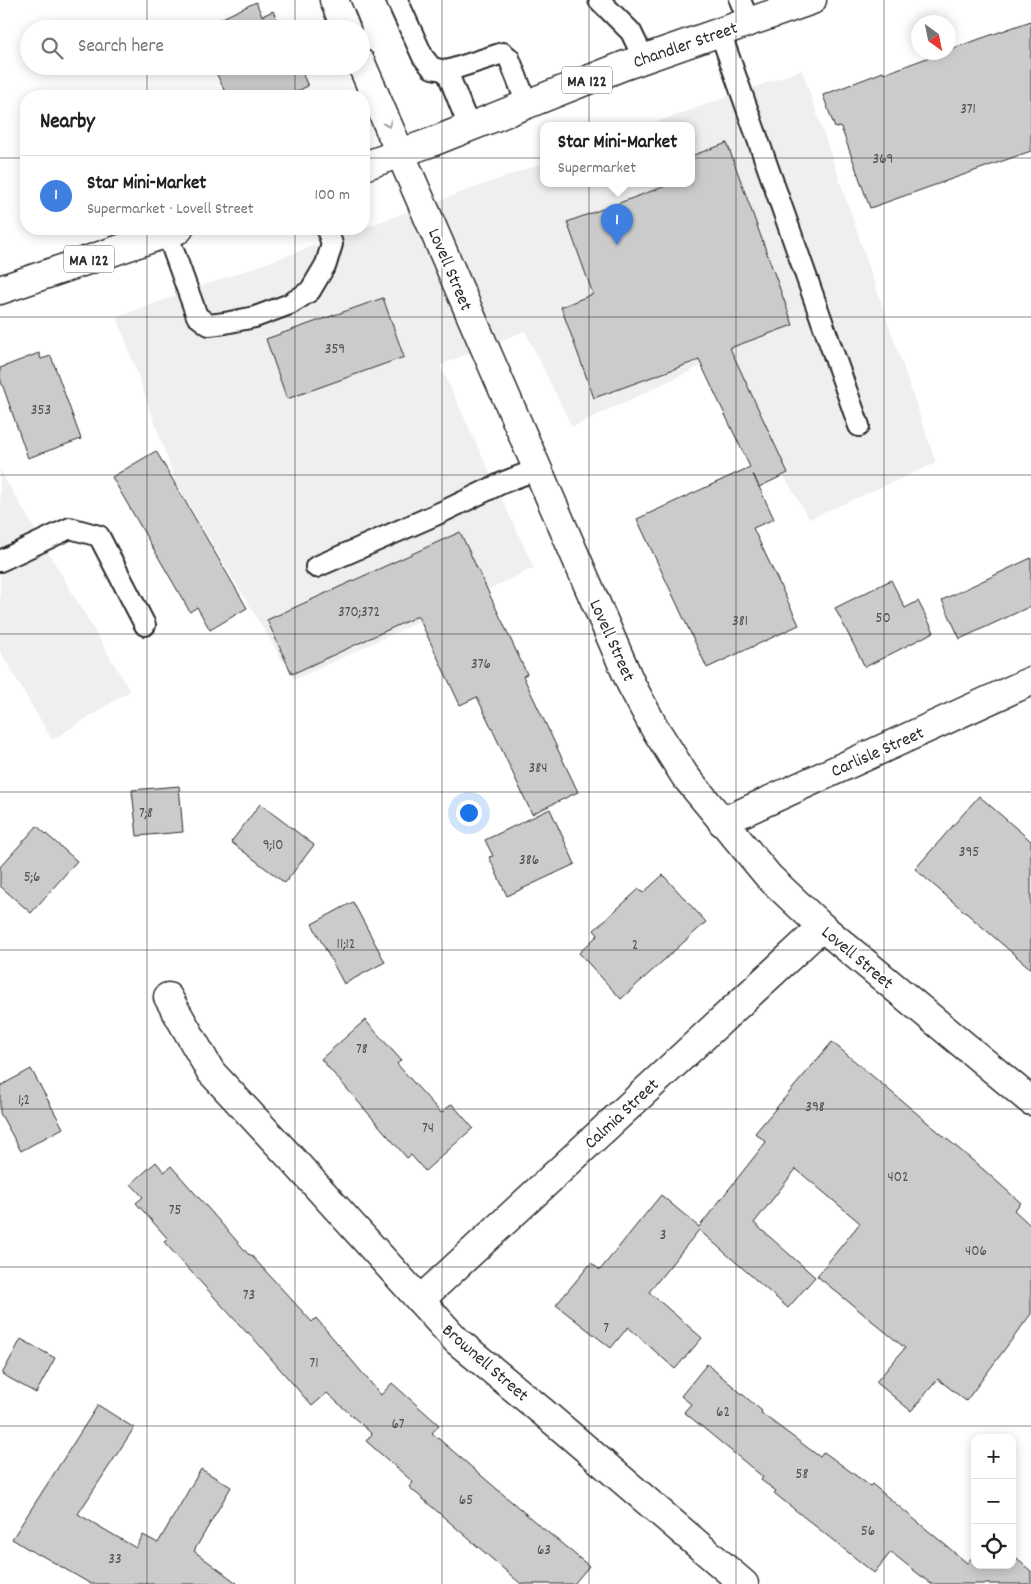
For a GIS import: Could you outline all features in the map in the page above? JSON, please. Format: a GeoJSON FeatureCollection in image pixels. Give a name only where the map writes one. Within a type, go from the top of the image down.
{"type":"FeatureCollection","features":[{"type":"Feature","properties":{"kind":"street"},"geometry":{"type":"LineString","coordinates":[[334,0],[342,20]]}},
{"type":"Feature","properties":{"kind":"street","name":"Chandler Street"},"geometry":{"type":"LineString","coordinates":[[370,164],[644,59],[720,32],[744,11],[812,0]]}},
{"type":"Feature","properties":{"kind":"street","name":"Lovell Street"},"geometry":{"type":"LineString","coordinates":[[366,75],[631,684],[654,727],[685,776],[770,877],[822,927],[1031,1101]]}},
{"type":"Feature","properties":{"kind":"street","name":"MA 122"},"geometry":{"type":"LineString","coordinates":[[2,284],[160,235]]}},
{"type":"Feature","properties":{"kind":"street","name":"Carlisle Street"},"geometry":{"type":"LineString","coordinates":[[722,822],[1031,681]]}},
{"type":"Feature","properties":{"kind":"street","name":"Calmia Street"},"geometry":{"type":"LineString","coordinates":[[420,1300],[822,927]]}},
{"type":"Feature","properties":{"kind":"street","name":"Brownell Street"},"geometry":{"type":"LineString","coordinates":[[168,997],[211,1072],[294,1160],[457,1341],[744,1584]]}},
{"type":"Feature","properties":{"kind":"lane"},"geometry":{"type":"LineString","coordinates":[[397,0],[423,57],[432,68],[447,71],[503,53],[509,58],[527,104]]}},
{"type":"Feature","properties":{"kind":"lane"},"geometry":{"type":"LineString","coordinates":[[600,0],[631,32],[644,59]]}},
{"type":"Feature","properties":{"kind":"lane"},"geometry":{"type":"LineString","coordinates":[[720,32],[859,426]]}},
{"type":"Feature","properties":{"kind":"lane"},"geometry":{"type":"LineString","coordinates":[[447,71],[469,127]]}},
{"type":"Feature","properties":{"kind":"lane"},"geometry":{"type":"LineString","coordinates":[[174,235],[197,316],[209,324],[255,317],[290,304],[310,291],[326,264],[332,244],[329,235]]}},
{"type":"Feature","properties":{"kind":"lane"},"geometry":{"type":"LineString","coordinates":[[316,567],[442,512],[504,482],[538,469]]}},
{"type":"Feature","properties":{"kind":"lane"},"geometry":{"type":"LineString","coordinates":[[0,561],[70,528],[99,536],[145,625]]}},
{"type":"Feature","properties":{"kind":"shaded area"},"geometry":{"type":"Polygon","coordinates":[[[802,70],[936,463],[809,519],[716,359],[572,427],[525,331],[440,365],[534,568],[294,680],[176,483],[117,317],[344,235],[370,235],[370,226],[540,164],[540,187],[695,187],[695,122],[657,122],[802,70]]]}},
{"type":"Feature","properties":{"kind":"shaded area"},"geometry":{"type":"Polygon","coordinates":[[[0,470],[130,691],[52,740],[0,651],[0,470]]]}},
{"type":"Feature","properties":{"kind":"building"},"geometry":{"type":"Polygon","coordinates":[[[256,2],[262,16],[273,11],[277,20],[218,20],[256,2]]]}},
{"type":"Feature","properties":{"kind":"building"},"geometry":{"type":"Polygon","coordinates":[[[1031,21],[1031,151],[870,208],[841,127],[835,128],[823,95],[883,72],[884,74],[922,60],[956,60],[956,47],[1031,21]]]}},
{"type":"Feature","properties":{"kind":"building"},"geometry":{"type":"Polygon","coordinates":[[[217,75],[303,75],[308,86],[300,90],[224,90],[217,75]]]}},
{"type":"Feature","properties":{"kind":"building"},"geometry":{"type":"Polygon","coordinates":[[[727,143],[793,325],[730,348],[788,473],[759,487],[774,519],[753,528],[799,625],[707,668],[637,519],[750,467],[699,360],[594,398],[561,307],[593,294],[567,222],[663,187],[695,187],[695,155],[727,143]]]}},
{"type":"Feature","properties":{"kind":"building"},"geometry":{"type":"Polygon","coordinates":[[[383,298],[404,357],[287,399],[266,339],[383,298]]]}},
{"type":"Feature","properties":{"kind":"building"},"geometry":{"type":"Polygon","coordinates":[[[39,353],[41,359],[51,356],[81,439],[28,458],[0,378],[0,368],[39,353]]]}},
{"type":"Feature","properties":{"kind":"building"},"geometry":{"type":"Polygon","coordinates":[[[156,451],[247,608],[210,630],[197,607],[190,612],[112,477],[156,451]]]}},
{"type":"Feature","properties":{"kind":"building"},"geometry":{"type":"Polygon","coordinates":[[[460,532],[527,674],[523,676],[578,792],[532,814],[477,697],[460,705],[418,616],[292,674],[267,620],[460,532]]]}},
{"type":"Feature","properties":{"kind":"building"},"geometry":{"type":"Polygon","coordinates":[[[1031,558],[1031,606],[960,639],[942,600],[1031,558]]]}},
{"type":"Feature","properties":{"kind":"building"},"geometry":{"type":"Polygon","coordinates":[[[891,580],[905,608],[918,601],[934,632],[865,667],[835,608],[891,580]]]}},
{"type":"Feature","properties":{"kind":"building"},"geometry":{"type":"Polygon","coordinates":[[[179,786],[183,832],[137,836],[132,790],[179,786]]]}},
{"type":"Feature","properties":{"kind":"building"},"geometry":{"type":"Polygon","coordinates":[[[979,796],[1031,841],[1031,969],[915,869],[979,796]]]}},
{"type":"Feature","properties":{"kind":"building"},"geometry":{"type":"Polygon","coordinates":[[[260,804],[314,845],[285,883],[231,842],[260,804]]]}},
{"type":"Feature","properties":{"kind":"building"},"geometry":{"type":"Polygon","coordinates":[[[550,809],[575,864],[507,896],[489,857],[493,856],[485,840],[550,809]]]}},
{"type":"Feature","properties":{"kind":"building"},"geometry":{"type":"Polygon","coordinates":[[[37,826],[77,861],[31,913],[0,886],[0,867],[37,826]]]}},
{"type":"Feature","properties":{"kind":"building"},"geometry":{"type":"Polygon","coordinates":[[[663,875],[706,922],[621,999],[579,953],[598,935],[594,930],[639,889],[643,893],[663,875]]]}},
{"type":"Feature","properties":{"kind":"building"},"geometry":{"type":"Polygon","coordinates":[[[353,902],[385,962],[344,984],[312,924],[353,902]]]}},
{"type":"Feature","properties":{"kind":"building"},"geometry":{"type":"Polygon","coordinates":[[[365,1020],[401,1060],[397,1064],[441,1113],[452,1104],[473,1128],[425,1171],[411,1155],[407,1158],[321,1059],[365,1020]]]}},
{"type":"Feature","properties":{"kind":"building"},"geometry":{"type":"Polygon","coordinates":[[[832,1042],[1021,1203],[1014,1210],[1031,1226],[1031,1314],[966,1401],[938,1379],[911,1411],[876,1382],[905,1348],[817,1276],[860,1223],[796,1169],[754,1223],[815,1277],[788,1308],[699,1230],[649,1292],[702,1338],[675,1369],[628,1327],[611,1348],[556,1305],[591,1263],[600,1270],[661,1195],[699,1227],[766,1142],[755,1133],[832,1042]]]}},
{"type":"Feature","properties":{"kind":"building"},"geometry":{"type":"Polygon","coordinates":[[[31,1069],[63,1128],[21,1151],[0,1113],[0,1086],[31,1069]]]}},
{"type":"Feature","properties":{"kind":"building"},"geometry":{"type":"Polygon","coordinates":[[[156,1162],[164,1172],[171,1166],[249,1255],[312,1322],[316,1318],[381,1395],[392,1383],[439,1425],[432,1433],[589,1566],[574,1584],[521,1584],[409,1487],[413,1482],[366,1441],[372,1434],[327,1393],[312,1406],[248,1332],[164,1242],[168,1239],[136,1203],[143,1197],[131,1184],[156,1162]]]}},
{"type":"Feature","properties":{"kind":"building"},"geometry":{"type":"Polygon","coordinates":[[[21,1339],[55,1358],[36,1393],[2,1374],[21,1339]]]}},
{"type":"Feature","properties":{"kind":"building"},"geometry":{"type":"Polygon","coordinates":[[[707,1364],[762,1411],[761,1413],[820,1457],[824,1452],[870,1486],[872,1484],[967,1563],[971,1558],[971,1569],[1016,1569],[1016,1558],[1031,1571],[1031,1584],[931,1584],[891,1552],[874,1573],[774,1493],[776,1491],[761,1480],[763,1477],[684,1412],[691,1404],[681,1396],[707,1364]]]}},
{"type":"Feature","properties":{"kind":"building"},"geometry":{"type":"Polygon","coordinates":[[[98,1405],[134,1428],[78,1514],[136,1548],[143,1535],[158,1543],[201,1469],[231,1487],[194,1551],[238,1584],[91,1584],[12,1539],[98,1405]]]}},
{"type":"Feature","properties":{"kind":"place","name":"Star Mini-Market"},"geometry":{"type":"Point","coordinates":[617,245]}}]}
